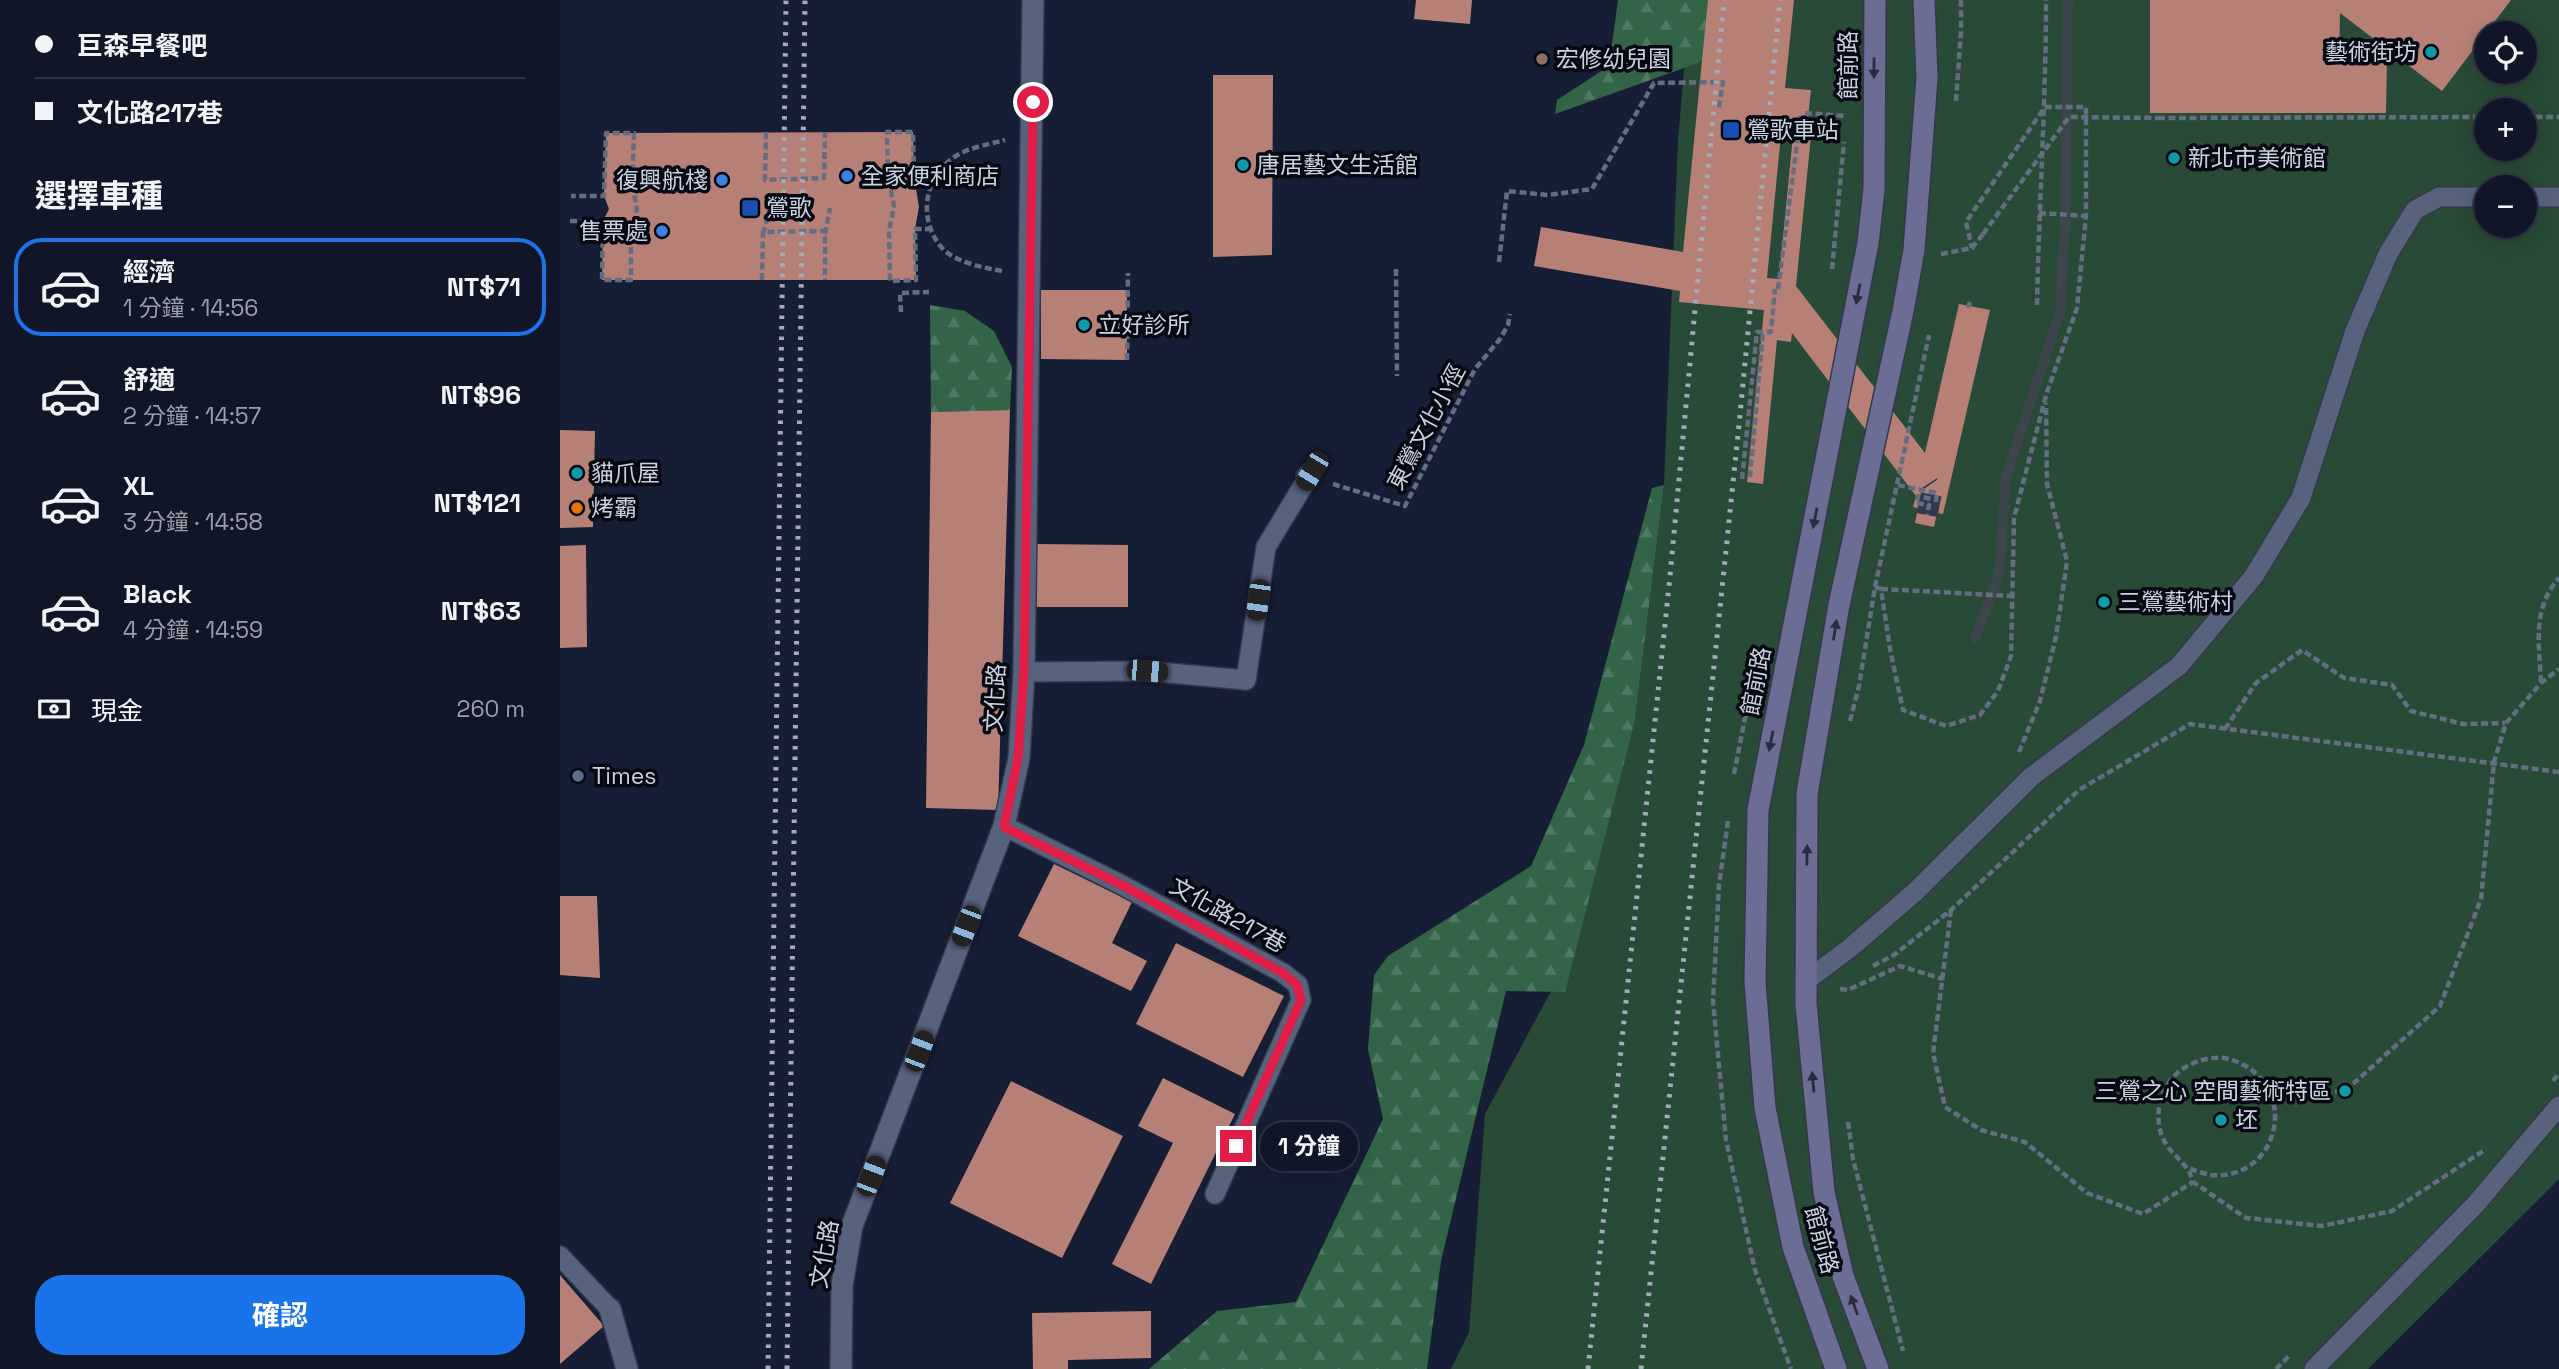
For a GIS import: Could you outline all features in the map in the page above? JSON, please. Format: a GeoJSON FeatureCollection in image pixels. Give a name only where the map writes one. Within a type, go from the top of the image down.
{"type":"FeatureCollection","features":[{"type":"Feature","properties":{"kind":"street","name":"文化路"},"geometry":{"type":"LineString","coordinates":[[841,1369],[842,1285],[852,1226],[1004,827],[1018,758],[1024,672],[1033,0]]}},
{"type":"Feature","properties":{"kind":"street","name":"館前路"},"geometry":{"type":"LineString","coordinates":[[1836,1369],[1793,1247],[1765,1108],[1755,982],[1758,810],[1868,243],[1874,189],[1875,0]]}},
{"type":"Feature","properties":{"kind":"street","name":"館前路"},"geometry":{"type":"LineString","coordinates":[[1878,1369],[1843,1276],[1824,1192],[1806,1004],[1807,794],[1839,605],[1914,250],[1927,78],[1924,0]]}},
{"type":"Feature","properties":{"kind":"street"},"geometry":{"type":"LineString","coordinates":[[610,1309],[627,1369]]}},
{"type":"Feature","properties":{"kind":"lane"},"geometry":{"type":"LineString","coordinates":[[1806,981],[1850,948],[1914,892],[2031,777],[2179,666],[2254,576],[2301,498],[2355,331],[2388,254],[2415,210],[2439,197],[2474,197]]}},
{"type":"Feature","properties":{"kind":"lane"},"geometry":{"type":"LineString","coordinates":[[2537,197],[2559,197]]}},
{"type":"Feature","properties":{"kind":"lane"},"geometry":{"type":"LineString","coordinates":[[1024,672],[1147,671],[1246,680],[1266,547],[1312,471],[1306,476]]}},
{"type":"Feature","properties":{"kind":"lane","name":"文化路217巷"},"geometry":{"type":"LineString","coordinates":[[1004,827],[1122,885],[1283,973],[1297,985],[1301,1000],[1215,1194]]}},
{"type":"Feature","properties":{"kind":"lane"},"geometry":{"type":"LineString","coordinates":[[2314,1369],[2474,1205],[2559,1106]]}},
{"type":"Feature","properties":{"kind":"lane"},"geometry":{"type":"LineString","coordinates":[[560,1256],[610,1309]]}},
{"type":"Feature","properties":{"kind":"path"},"geometry":{"type":"LineString","coordinates":[[2037,304],[2039,213],[2046,107],[2046,0]]}},
{"type":"Feature","properties":{"kind":"path"},"geometry":{"type":"LineString","coordinates":[[1499,262],[1507,191],[1548,195],[1592,189],[1654,83],[1723,82],[1719,108]]}},
{"type":"Feature","properties":{"kind":"path"},"geometry":{"type":"LineString","coordinates":[[1878,588],[1903,710],[1946,726],[1980,715],[1998,691],[2011,656],[2014,518],[2046,395],[2077,308],[2086,216],[2087,107],[2046,107]]}},
{"type":"Feature","properties":{"kind":"path"},"geometry":{"type":"LineString","coordinates":[[1972,248],[1966,222],[2046,107]]}},
{"type":"Feature","properties":{"kind":"path"},"geometry":{"type":"LineString","coordinates":[[1742,479],[1757,331],[1771,332],[1803,113],[1846,116]]}},
{"type":"Feature","properties":{"kind":"path"},"geometry":{"type":"LineString","coordinates":[[1944,254],[1972,248],[2069,117],[2474,117]]}},
{"type":"Feature","properties":{"kind":"path"},"geometry":{"type":"LineString","coordinates":[[2537,117],[2559,117]]}},
{"type":"Feature","properties":{"kind":"path"},"geometry":{"type":"LineString","coordinates":[[570,221],[603,221],[602,280],[631,280],[631,232],[637,209],[632,183],[634,132],[606,132],[604,196],[571,196]]}},
{"type":"Feature","properties":{"kind":"path"},"geometry":{"type":"LineString","coordinates":[[766,132],[765,180],[824,178],[825,132]]}},
{"type":"Feature","properties":{"kind":"path"},"geometry":{"type":"LineString","coordinates":[[932,229],[915,229],[916,280],[890,281],[889,231],[894,207],[888,175],[887,132],[913,132],[914,177],[934,178]]}},
{"type":"Feature","properties":{"kind":"path"},"geometry":{"type":"LineString","coordinates":[[1008,272],[955,257],[942,247],[932,229],[926,203],[934,178],[943,166],[957,155],[1012,138]]}},
{"type":"Feature","properties":{"kind":"path"},"geometry":{"type":"LineString","coordinates":[[762,280],[763,232],[769,208]]}},
{"type":"Feature","properties":{"kind":"path"},"geometry":{"type":"LineString","coordinates":[[825,280],[825,231],[830,208]]}},
{"type":"Feature","properties":{"kind":"path"},"geometry":{"type":"LineString","coordinates":[[2039,213],[2086,216]]}},
{"type":"Feature","properties":{"kind":"path"},"geometry":{"type":"LineString","coordinates":[[763,232],[825,231]]}},
{"type":"Feature","properties":{"kind":"path"},"geometry":{"type":"LineString","coordinates":[[1396,269],[1397,376]]}},
{"type":"Feature","properties":{"kind":"path"},"geometry":{"type":"LineString","coordinates":[[1127,359],[1128,273]]}},
{"type":"Feature","properties":{"kind":"path"},"geometry":{"type":"LineString","coordinates":[[901,312],[900,293],[929,292]]}},
{"type":"Feature","properties":{"kind":"path","name":"東鶯文化小徑"},"geometry":{"type":"LineString","coordinates":[[1306,476],[1405,506],[1475,369],[1500,339],[1508,325],[1510,314]]}},
{"type":"Feature","properties":{"kind":"path"},"geometry":{"type":"LineString","coordinates":[[1849,725],[1931,323]]}},
{"type":"Feature","properties":{"kind":"path"},"geometry":{"type":"LineString","coordinates":[[1750,477],[1763,332]]}},
{"type":"Feature","properties":{"kind":"path"},"geometry":{"type":"LineString","coordinates":[[2040,701],[2056,638],[2067,561],[2047,484],[2046,395]]}},
{"type":"Feature","properties":{"kind":"path"},"geometry":{"type":"LineString","coordinates":[[1898,485],[1937,493],[1936,500],[1918,496],[1916,503],[1929,505],[1927,515]]}},
{"type":"Feature","properties":{"kind":"path"},"geometry":{"type":"LineString","coordinates":[[2540,683],[2539,618],[2550,588],[2559,578]]}},
{"type":"Feature","properties":{"kind":"path"},"geometry":{"type":"LineString","coordinates":[[1878,588],[2012,596]]}},
{"type":"Feature","properties":{"kind":"path"},"geometry":{"type":"LineString","coordinates":[[2225,729],[2256,683],[2302,650],[2344,678],[2392,685],[2412,711],[2463,724],[2506,723]]}},
{"type":"Feature","properties":{"kind":"path"},"geometry":{"type":"LineString","coordinates":[[2272,1095],[2345,1091],[2440,1006],[2481,899],[2494,762],[2506,723],[2540,683],[2559,669]]}},
{"type":"Feature","properties":{"kind":"path"},"geometry":{"type":"LineString","coordinates":[[1872,966],[1894,955],[1951,910],[2079,790],[2190,724],[2559,772]]}},
{"type":"Feature","properties":{"kind":"path"},"geometry":{"type":"LineString","coordinates":[[1951,910],[1933,1053],[1945,1107],[1981,1130],[2025,1142],[2087,1193],[2143,1214],[2193,1182]]}},
{"type":"Feature","properties":{"kind":"path"},"geometry":{"type":"LineString","coordinates":[[1829,962],[1828,988],[1848,990],[1900,966],[1943,979]]}},
{"type":"Feature","properties":{"kind":"path"},"geometry":{"type":"LineString","coordinates":[[2212,1057],[2231,1059],[2248,1066],[2262,1078],[2272,1095],[2276,1115],[2273,1135],[2263,1153],[2248,1167],[2230,1174],[2210,1175],[2190,1169],[2174,1157],[2163,1142],[2158,1123],[2166,1087],[2178,1072],[2194,1062],[2212,1057]]}},
{"type":"Feature","properties":{"kind":"path"},"geometry":{"type":"LineString","coordinates":[[1847,1120],[1853,1159],[1904,1354]]}},
{"type":"Feature","properties":{"kind":"path"},"geometry":{"type":"LineString","coordinates":[[2190,1169],[2193,1182],[2246,1218],[2322,1226],[2392,1211],[2496,1143]]}},
{"type":"Feature","properties":{"kind":"green space"},"geometry":{"type":"Polygon","coordinates":[[[1618,0],[1739,0],[1738,25],[1698,63],[1555,114],[1557,100],[1609,66],[1618,0]]]}},
{"type":"Feature","properties":{"kind":"green space","name":"三鶯藝術村"},"geometry":{"type":"Polygon","coordinates":[[[1690,0],[2559,0],[2559,1179],[2368,1369],[1451,1369],[1469,1332],[1485,1114],[1565,965],[1635,720],[1664,485],[1678,140],[1690,0]]]}},
{"type":"Feature","properties":{"kind":"green space"},"geometry":{"type":"Polygon","coordinates":[[[930,305],[965,311],[994,331],[1012,367],[1010,410],[931,412],[930,305]]]}},
{"type":"Feature","properties":{"kind":"green space"},"geometry":{"type":"Polygon","coordinates":[[[1664,485],[1635,720],[1565,992],[1506,991],[1441,1261],[1427,1369],[1149,1369],[1217,1311],[1296,1302],[1383,1119],[1368,1049],[1374,975],[1388,956],[1531,866],[1584,745],[1652,488],[1664,485]]]}},
{"type":"Feature","properties":{"kind":"building"},"geometry":{"type":"Polygon","coordinates":[[[1416,0],[1472,0],[1470,24],[1414,19],[1416,0]]]}},
{"type":"Feature","properties":{"kind":"building"},"geometry":{"type":"Polygon","coordinates":[[[1708,0],[1794,0],[1785,88],[1811,90],[1807,126],[1812,126],[1796,286],[1925,453],[1959,304],[1990,310],[1943,514],[1937,513],[1934,527],[1915,523],[1918,508],[1913,507],[1916,496],[1792,333],[1791,342],[1777,340],[1763,484],[1747,482],[1764,310],[1679,302],[1680,291],[1534,266],[1541,227],[1683,252],[1708,0]],[[1782,124],[1767,278],[1779,279],[1794,125],[1782,124]]]}},
{"type":"Feature","properties":{"kind":"building","name":"新北市美術館"},"geometry":{"type":"Polygon","coordinates":[[[2150,0],[2511,0],[2495,21],[2474,21],[2474,49],[2442,91],[2340,13],[2339,58],[2387,58],[2386,113],[2150,113],[2150,0]]]}},
{"type":"Feature","properties":{"kind":"building","name":"唐居藝文生活館"},"geometry":{"type":"Polygon","coordinates":[[[1213,75],[1273,75],[1272,255],[1213,257],[1213,75]]]}},
{"type":"Feature","properties":{"kind":"building","name":"鶯歌"},"geometry":{"type":"Polygon","coordinates":[[[913,132],[914,177],[919,207],[915,229],[916,280],[602,280],[603,221],[609,209],[604,196],[606,133],[913,132]]]}},
{"type":"Feature","properties":{"kind":"building","name":"立好診所"},"geometry":{"type":"Polygon","coordinates":[[[1041,290],[1127,290],[1127,360],[1041,359],[1041,290]]]}},
{"type":"Feature","properties":{"kind":"building"},"geometry":{"type":"Polygon","coordinates":[[[1010,410],[998,810],[926,808],[931,412],[1010,410]]]}},
{"type":"Feature","properties":{"kind":"building"},"geometry":{"type":"Polygon","coordinates":[[[560,430],[595,431],[593,527],[560,528],[560,430]]]}},
{"type":"Feature","properties":{"kind":"building"},"geometry":{"type":"Polygon","coordinates":[[[1034,544],[1128,545],[1128,607],[1034,607],[1034,544]]]}},
{"type":"Feature","properties":{"kind":"building"},"geometry":{"type":"Polygon","coordinates":[[[586,545],[587,647],[560,648],[560,546],[586,545]]]}},
{"type":"Feature","properties":{"kind":"building"},"geometry":{"type":"Polygon","coordinates":[[[1054,864],[1132,902],[1112,943],[1147,961],[1131,991],[1018,936],[1054,864]]]}},
{"type":"Feature","properties":{"kind":"building"},"geometry":{"type":"Polygon","coordinates":[[[560,896],[597,896],[600,978],[560,975],[560,896]]]}},
{"type":"Feature","properties":{"kind":"building"},"geometry":{"type":"Polygon","coordinates":[[[1176,943],[1284,996],[1243,1077],[1136,1024],[1176,943]]]}},
{"type":"Feature","properties":{"kind":"building"},"geometry":{"type":"Polygon","coordinates":[[[1163,1078],[1235,1114],[1151,1284],[1112,1264],[1173,1143],[1138,1126],[1163,1078]]]}},
{"type":"Feature","properties":{"kind":"building"},"geometry":{"type":"Polygon","coordinates":[[[1011,1081],[1123,1136],[1062,1258],[950,1203],[1011,1081]]]}},
{"type":"Feature","properties":{"kind":"building"},"geometry":{"type":"Polygon","coordinates":[[[560,1275],[604,1326],[560,1364],[560,1275]]]}},
{"type":"Feature","properties":{"kind":"building"},"geometry":{"type":"Polygon","coordinates":[[[1151,1311],[1151,1358],[1068,1360],[1068,1369],[1033,1369],[1032,1313],[1151,1311]]]}},
{"type":"Feature","properties":{"kind":"waterway"},"geometry":{"type":"LineString","coordinates":[[1975,638],[1999,575],[2006,476],[2060,312],[2065,224],[2068,0]]}},
{"type":"Feature","properties":{"kind":"tunnel"},"geometry":{"type":"LineString","coordinates":[[1927,515],[1932,490],[1928,484]]}},
{"type":"Feature","properties":{"kind":"railway"},"geometry":{"type":"LineString","coordinates":[[768,1369],[786,0]]}},
{"type":"Feature","properties":{"kind":"railway"},"geometry":{"type":"LineString","coordinates":[[787,1369],[805,0]]}},
{"type":"Feature","properties":{"kind":"railway"},"geometry":{"type":"LineString","coordinates":[[1588,1369],[1670,576],[1724,0]]}},
{"type":"Feature","properties":{"kind":"railway"},"geometry":{"type":"LineString","coordinates":[[1641,1369],[1739,425],[1780,0]]}},
{"type":"Feature","properties":{"kind":"place","name":"藝術街坊"},"geometry":{"type":"Point","coordinates":[2431,52]}},
{"type":"Feature","properties":{"kind":"place","name":"宏修幼兒園"},"geometry":{"type":"Point","coordinates":[1542,59]}},
{"type":"Feature","properties":{"kind":"place","name":"鶯歌車站"},"geometry":{"type":"Point","coordinates":[1731,130]}},
{"type":"Feature","properties":{"kind":"place","name":"新北市美術館"},"geometry":{"type":"Point","coordinates":[2174,158]}},
{"type":"Feature","properties":{"kind":"place","name":"唐居藝文生活館"},"geometry":{"type":"Point","coordinates":[1243,165]}},
{"type":"Feature","properties":{"kind":"place","name":"全家便利商店"},"geometry":{"type":"Point","coordinates":[847,176]}},
{"type":"Feature","properties":{"kind":"place","name":"復興航棧"},"geometry":{"type":"Point","coordinates":[722,180]}},
{"type":"Feature","properties":{"kind":"place","name":"鶯歌"},"geometry":{"type":"Point","coordinates":[750,208]}},
{"type":"Feature","properties":{"kind":"place","name":"售票處"},"geometry":{"type":"Point","coordinates":[662,231]}},
{"type":"Feature","properties":{"kind":"place","name":"立好診所"},"geometry":{"type":"Point","coordinates":[1084,325]}},
{"type":"Feature","properties":{"kind":"place","name":"貓爪屋"},"geometry":{"type":"Point","coordinates":[577,473]}},
{"type":"Feature","properties":{"kind":"place","name":"烤霸"},"geometry":{"type":"Point","coordinates":[577,508]}},
{"type":"Feature","properties":{"kind":"place","name":"三鶯藝術村"},"geometry":{"type":"Point","coordinates":[2104,602]}},
{"type":"Feature","properties":{"kind":"place","name":"Times"},"geometry":{"type":"Point","coordinates":[578,776]}},
{"type":"Feature","properties":{"kind":"place","name":"三鶯之心 空間藝術特區"},"geometry":{"type":"Point","coordinates":[2345,1091]}},
{"type":"Feature","properties":{"kind":"place","name":"坯"},"geometry":{"type":"Point","coordinates":[2221,1120]}},
{"type":"Feature","properties":{"kind":"route"},"geometry":{"type":"LineString","coordinates":[[1033,102],[1024,672],[1018,758],[1004,827],[1122,885],[1283,973],[1297,985],[1301,1000],[1236,1146]]}}]}
